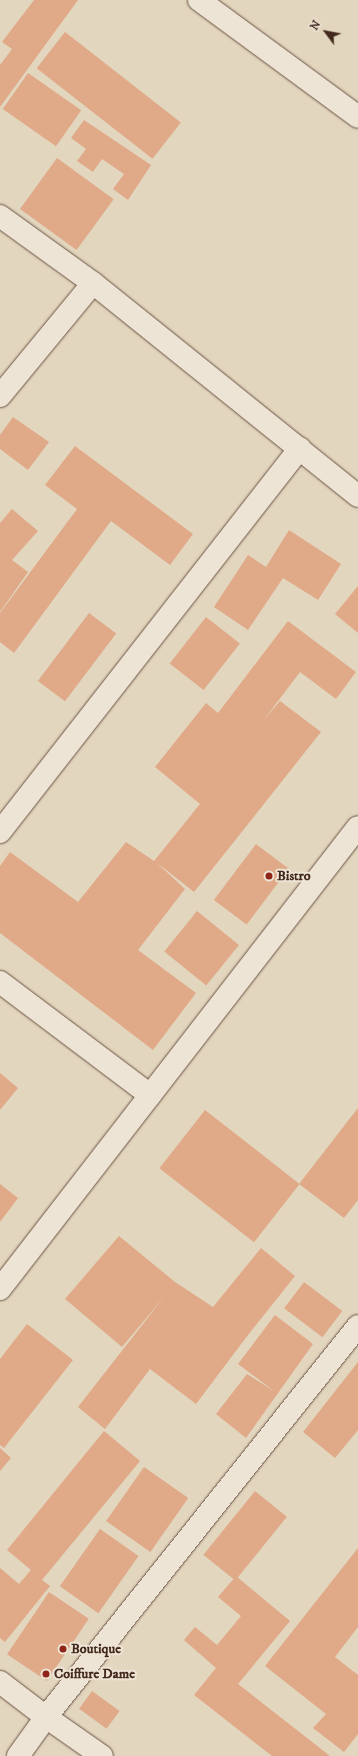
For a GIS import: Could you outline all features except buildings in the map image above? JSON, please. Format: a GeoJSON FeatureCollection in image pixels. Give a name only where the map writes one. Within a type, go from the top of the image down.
{"type":"FeatureCollection","features":[{"type":"Feature","properties":{"kind":"street"},"geometry":{"type":"LineString","coordinates":[[199,0],[358,117]]}},
{"type":"Feature","properties":{"kind":"street"},"geometry":{"type":"LineString","coordinates":[[0,216],[93,283],[358,496]]}},
{"type":"Feature","properties":{"kind":"street"},"geometry":{"type":"LineString","coordinates":[[0,396],[93,283]]}},
{"type":"Feature","properties":{"kind":"street"},"geometry":{"type":"LineString","coordinates":[[0,832],[300,448]]}},
{"type":"Feature","properties":{"kind":"street"},"geometry":{"type":"LineString","coordinates":[[0,1289],[358,827]]}},
{"type":"Feature","properties":{"kind":"street"},"geometry":{"type":"LineString","coordinates":[[0,982],[150,1095]]}},
{"type":"Feature","properties":{"kind":"street"},"geometry":{"type":"LineString","coordinates":[[18,1756],[46,1718],[358,1326]]}},
{"type":"Feature","properties":{"kind":"street"},"geometry":{"type":"LineString","coordinates":[[0,1682],[46,1718],[102,1756]]}},
{"type":"Feature","properties":{"kind":"place","name":"Bistro"},"geometry":{"type":"Point","coordinates":[269,876]}},
{"type":"Feature","properties":{"kind":"place","name":"Boutique"},"geometry":{"type":"Point","coordinates":[63,1649]}},
{"type":"Feature","properties":{"kind":"place","name":"Coiffure Dame"},"geometry":{"type":"Point","coordinates":[46,1674]}}]}
